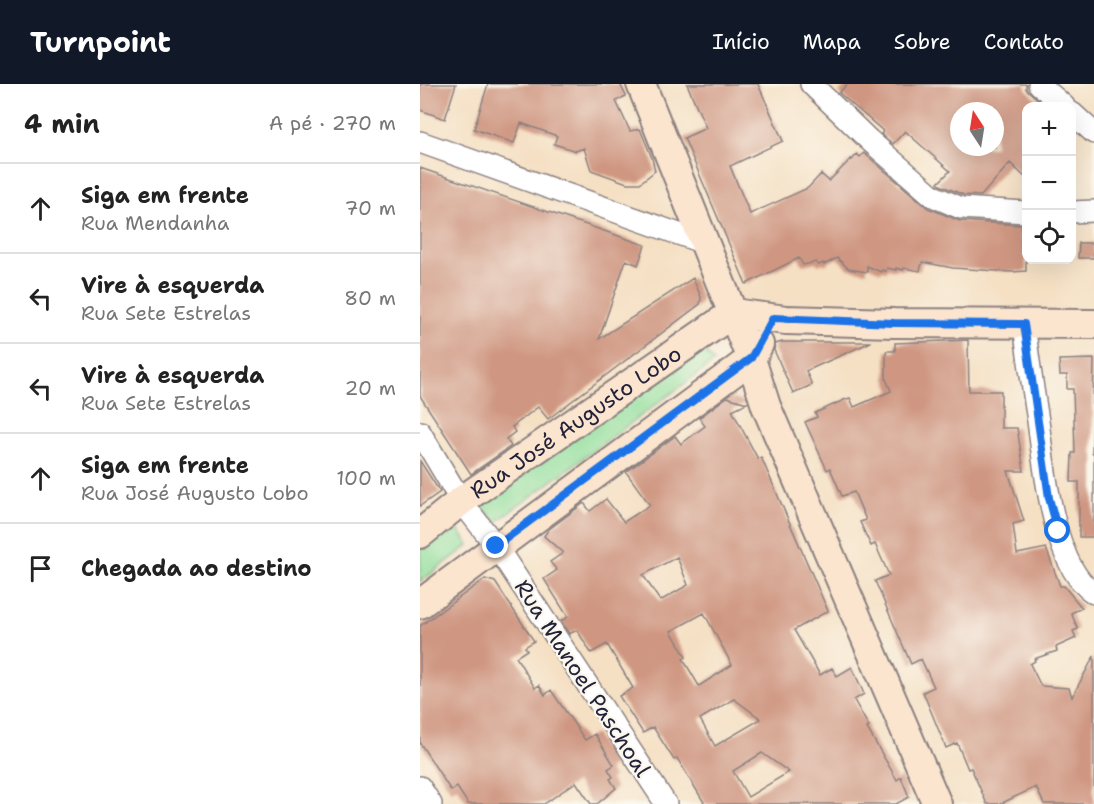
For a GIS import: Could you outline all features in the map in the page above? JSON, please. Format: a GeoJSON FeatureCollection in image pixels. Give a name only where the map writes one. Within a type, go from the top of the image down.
{"type":"FeatureCollection","features":[{"type":"Feature","properties":{"kind":"street"},"geometry":{"type":"LineString","coordinates":[[641,84],[751,358],[766,406],[937,804]]}},
{"type":"Feature","properties":{"kind":"street"},"geometry":{"type":"LineString","coordinates":[[811,84],[869,140],[933,196],[961,208],[1022,212]]}},
{"type":"Feature","properties":{"kind":"street"},"geometry":{"type":"LineString","coordinates":[[1039,84],[1059,102]]}},
{"type":"Feature","properties":{"kind":"street"},"geometry":{"type":"LineString","coordinates":[[1076,117],[1094,133]]}},
{"type":"Feature","properties":{"kind":"street"},"geometry":{"type":"LineString","coordinates":[[420,142],[704,243]]}},
{"type":"Feature","properties":{"kind":"street"},"geometry":{"type":"LineString","coordinates":[[1076,212],[1094,211]]}},
{"type":"Feature","properties":{"kind":"street"},"geometry":{"type":"LineString","coordinates":[[733,313],[773,318],[894,323],[1094,324]]}},
{"type":"Feature","properties":{"kind":"street","name":"Rua José Augusto Lobo"},"geometry":{"type":"LineString","coordinates":[[420,534],[461,501],[733,313]]}},
{"type":"Feature","properties":{"kind":"street"},"geometry":{"type":"LineString","coordinates":[[420,604],[751,358],[773,318]]}},
{"type":"Feature","properties":{"kind":"street"},"geometry":{"type":"LineString","coordinates":[[1024,324],[1049,498],[1071,565],[1086,588],[1094,593]]}},
{"type":"Feature","properties":{"kind":"street","name":"Rua Manoel Paschoal"},"geometry":{"type":"LineString","coordinates":[[420,432],[461,501],[496,546],[666,804]]}},
{"type":"Feature","properties":{"kind":"street"},"geometry":{"type":"LineString","coordinates":[[420,787],[431,804]]}},
{"type":"Feature","properties":{"kind":"green space"},"geometry":{"type":"Polygon","coordinates":[[[697,343],[714,362],[496,522],[481,505],[697,343]]]}},
{"type":"Feature","properties":{"kind":"green space"},"geometry":{"type":"Polygon","coordinates":[[[454,524],[469,545],[420,582],[420,549],[454,524]]]}},
{"type":"Feature","properties":{"kind":"building"},"geometry":{"type":"Polygon","coordinates":[[[420,84],[456,84],[445,119],[420,110],[420,84]]]}},
{"type":"Feature","properties":{"kind":"building"},"geometry":{"type":"Polygon","coordinates":[[[488,84],[620,84],[626,96],[616,101],[630,131],[640,129],[655,171],[640,183],[627,183],[591,170],[584,148],[576,151],[554,144],[557,136],[521,123],[514,143],[474,129],[488,84]]]}},
{"type":"Feature","properties":{"kind":"building"},"geometry":{"type":"Polygon","coordinates":[[[687,84],[758,84],[783,141],[730,166],[750,214],[808,188],[821,174],[829,181],[857,154],[860,157],[864,153],[928,208],[960,221],[1022,225],[1022,264],[1026,264],[1026,271],[953,268],[922,262],[920,271],[887,268],[886,271],[881,272],[867,266],[867,272],[849,269],[837,258],[824,265],[824,263],[818,265],[816,262],[803,265],[799,258],[746,284],[684,138],[706,128],[687,84]]]}},
{"type":"Feature","properties":{"kind":"building"},"geometry":{"type":"Polygon","coordinates":[[[847,84],[1026,84],[1026,89],[1041,102],[1022,102],[1022,174],[1010,163],[981,196],[964,195],[940,185],[938,183],[950,171],[905,131],[893,144],[881,134],[883,131],[839,93],[847,84]]]}},
{"type":"Feature","properties":{"kind":"building"},"geometry":{"type":"Polygon","coordinates":[[[420,168],[645,245],[638,265],[626,260],[599,339],[693,278],[701,297],[700,304],[548,419],[538,407],[512,427],[515,432],[506,439],[511,446],[471,474],[420,396],[420,168]]]}},
{"type":"Feature","properties":{"kind":"building"},"geometry":{"type":"Polygon","coordinates":[[[1079,243],[1094,243],[1094,258],[1078,258],[1079,243]]]}},
{"type":"Feature","properties":{"kind":"building"},"geometry":{"type":"Polygon","coordinates":[[[968,340],[969,391],[1001,391],[1001,428],[1017,428],[1024,471],[1008,471],[1024,521],[1013,524],[1017,554],[1046,548],[1060,586],[1064,586],[1082,608],[1071,613],[1078,629],[1073,631],[1076,638],[1056,647],[1057,651],[1034,659],[1035,661],[1030,664],[1041,686],[1069,688],[1072,697],[1094,656],[1094,804],[1044,804],[1036,787],[1000,804],[987,804],[957,743],[946,748],[923,692],[934,687],[921,659],[911,664],[875,581],[889,575],[875,544],[871,546],[860,522],[866,520],[854,492],[842,496],[805,422],[817,417],[815,413],[844,400],[850,398],[854,407],[891,391],[886,379],[886,353],[895,351],[895,343],[968,340]]]}},
{"type":"Feature","properties":{"kind":"building"},"geometry":{"type":"Polygon","coordinates":[[[782,342],[871,342],[806,371],[812,385],[793,393],[774,350],[775,344],[782,342]]]}},
{"type":"Feature","properties":{"kind":"building"},"geometry":{"type":"Polygon","coordinates":[[[1094,359],[1092,453],[1094,453],[1094,537],[1079,537],[1079,482],[1071,482],[1072,453],[1075,453],[1073,389],[1067,389],[1067,375],[1060,375],[1059,360],[1094,359]]]}},
{"type":"Feature","properties":{"kind":"building"},"geometry":{"type":"Polygon","coordinates":[[[727,397],[747,403],[732,410],[758,459],[761,457],[828,611],[794,630],[820,675],[832,668],[837,676],[852,667],[864,694],[854,700],[869,727],[867,728],[897,780],[901,777],[909,797],[896,804],[705,804],[677,758],[674,760],[653,727],[643,733],[619,696],[633,688],[607,644],[591,653],[577,630],[569,634],[561,621],[568,617],[544,579],[557,570],[550,562],[563,553],[544,536],[548,530],[584,503],[590,511],[606,499],[624,522],[650,505],[626,472],[675,436],[681,444],[705,426],[699,418],[727,397]],[[677,557],[643,575],[660,601],[688,585],[677,557]],[[704,613],[671,631],[686,657],[683,659],[699,686],[732,665],[704,613]],[[734,699],[700,719],[715,746],[761,719],[734,699]],[[762,753],[733,771],[748,797],[789,772],[762,753]]]}},
{"type":"Feature","properties":{"kind":"building"},"geometry":{"type":"Polygon","coordinates":[[[420,461],[440,492],[420,506],[420,461]]]}},
{"type":"Feature","properties":{"kind":"building"},"geometry":{"type":"Polygon","coordinates":[[[485,579],[495,582],[534,641],[525,647],[527,650],[516,657],[535,688],[539,685],[545,695],[551,690],[585,740],[595,734],[614,765],[608,769],[613,777],[610,779],[616,788],[597,804],[591,804],[576,782],[544,804],[468,804],[457,787],[451,791],[420,743],[420,626],[485,579]]]}},
{"type":"Feature","properties":{"kind":"route"},"geometry":{"type":"LineString","coordinates":[[496,546],[751,358],[773,318],[894,323],[1024,324],[1049,498],[1058,531]]}}]}
